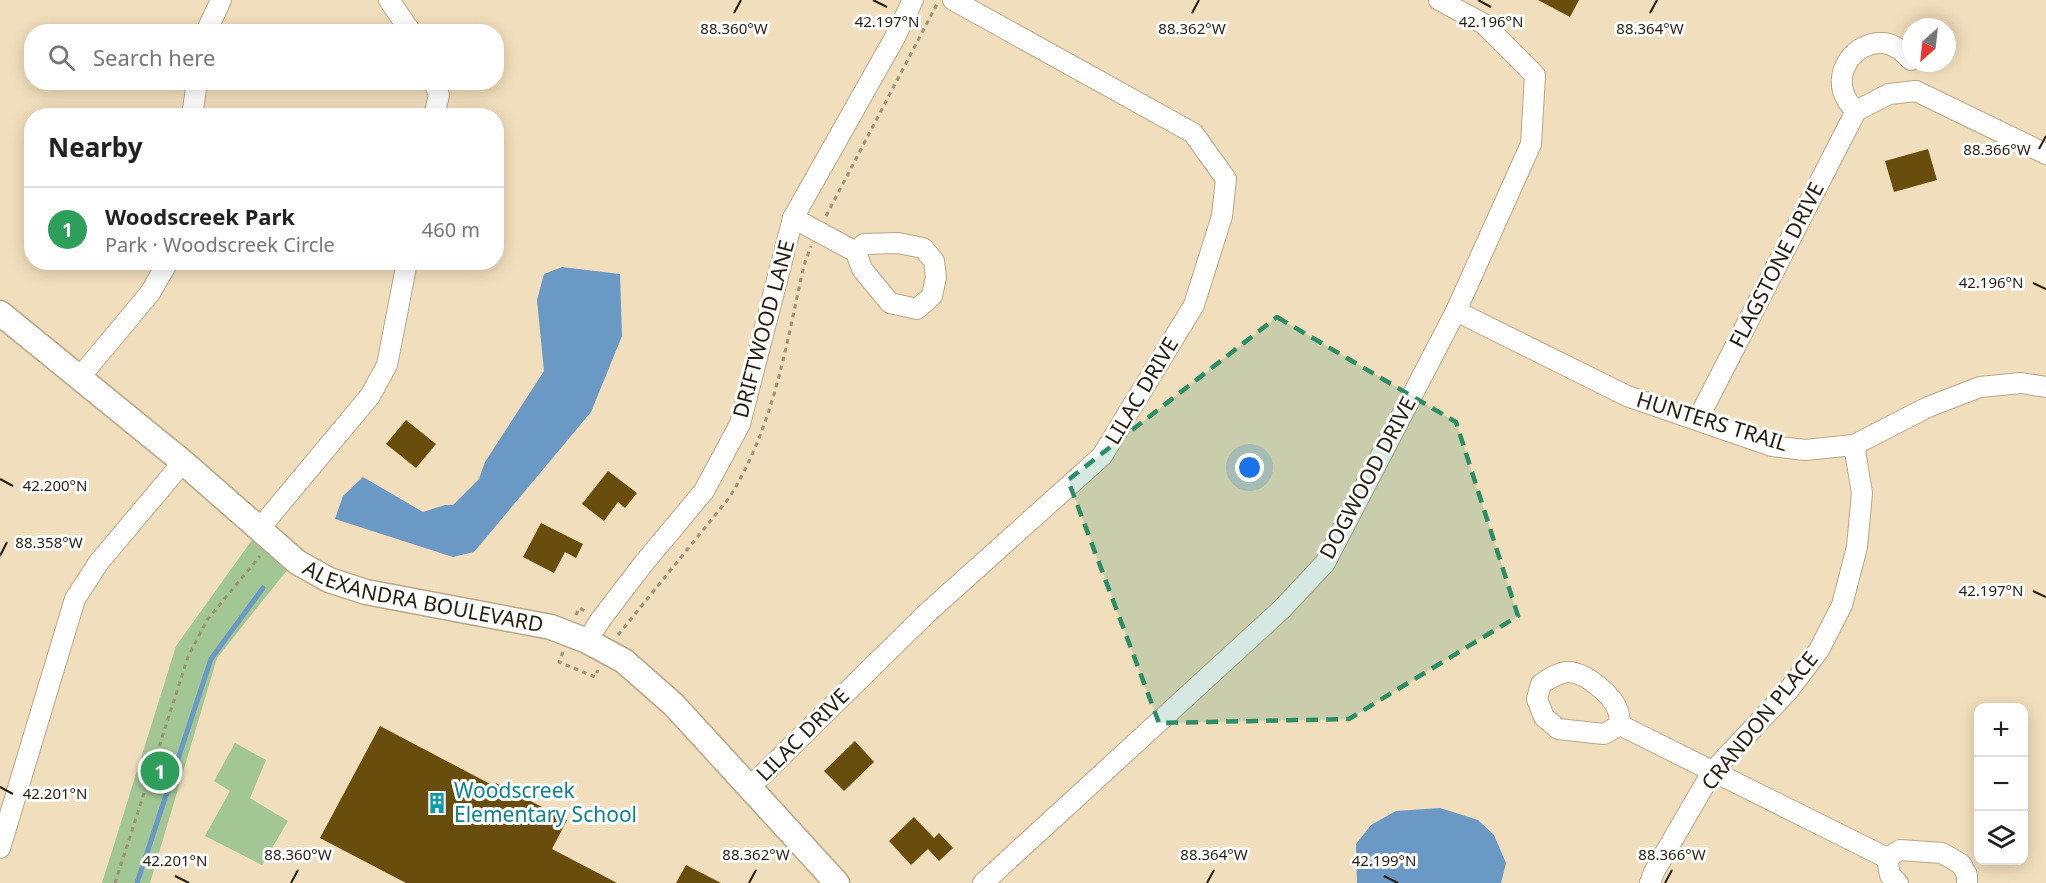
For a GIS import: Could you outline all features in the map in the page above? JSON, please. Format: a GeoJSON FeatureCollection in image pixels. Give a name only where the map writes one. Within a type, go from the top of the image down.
{"type":"FeatureCollection","features":[{"type":"Feature","properties":{"kind":"street"},"geometry":{"type":"LineString","coordinates":[[210,24],[221,0]]}},
{"type":"Feature","properties":{"kind":"street"},"geometry":{"type":"LineString","coordinates":[[389,0],[406,24]]}},
{"type":"Feature","properties":{"kind":"street","name":"DRIFTWOOD LANE"},"geometry":{"type":"LineString","coordinates":[[587,641],[644,563],[704,491],[740,424],[794,218],[894,39],[913,0]]}},
{"type":"Feature","properties":{"kind":"street","name":"LILAC DRIVE"},"geometry":{"type":"LineString","coordinates":[[749,788],[926,614],[1102,456],[1194,305],[1222,216],[1226,179],[1193,133],[953,0]]}},
{"type":"Feature","properties":{"kind":"street","name":"DOGWOOD DRIVE"},"geometry":{"type":"LineString","coordinates":[[983,883],[1282,609],[1325,562],[1456,311],[1531,144],[1535,75],[1484,24],[1439,0]]}},
{"type":"Feature","properties":{"kind":"street"},"geometry":{"type":"LineString","coordinates":[[1902,51],[1884,43],[1868,45],[1854,53],[1844,66],[1842,82],[1846,98],[1856,111],[1889,94],[1916,91],[2046,154]]}},
{"type":"Feature","properties":{"kind":"street"},"geometry":{"type":"LineString","coordinates":[[1916,72],[1916,91]]}},
{"type":"Feature","properties":{"kind":"street"},"geometry":{"type":"LineString","coordinates":[[193,108],[195,90]]}},
{"type":"Feature","properties":{"kind":"street"},"geometry":{"type":"LineString","coordinates":[[436,108],[439,95],[437,90]]}},
{"type":"Feature","properties":{"kind":"street","name":"FLAGSTONE DRIVE"},"geometry":{"type":"LineString","coordinates":[[1698,419],[1856,111]]}},
{"type":"Feature","properties":{"kind":"street"},"geometry":{"type":"LineString","coordinates":[[794,218],[856,252]]}},
{"type":"Feature","properties":{"kind":"street"},"geometry":{"type":"LineString","coordinates":[[80,377],[150,293],[163,270]]}},
{"type":"Feature","properties":{"kind":"street"},"geometry":{"type":"LineString","coordinates":[[266,535],[370,396],[387,365],[405,270]]}},
{"type":"Feature","properties":{"kind":"street","name":"HUNTERS TRAIL"},"geometry":{"type":"LineString","coordinates":[[1456,311],[1627,396],[1772,446],[1805,450],[1854,445],[1928,407],[1980,387],[2021,383],[2046,387]]}},
{"type":"Feature","properties":{"kind":"street","name":"ALEXANDRA BOULEVARD"},"geometry":{"type":"LineString","coordinates":[[0,314],[183,462],[297,562],[329,580],[366,592],[551,627],[587,641],[624,661],[674,705],[837,883]]}},
{"type":"Feature","properties":{"kind":"street","name":"CRANDON PLACE"},"geometry":{"type":"LineString","coordinates":[[1650,883],[1654,872],[1713,772],[1788,691],[1819,650],[1842,605],[1857,547],[1862,493],[1854,445]]}},
{"type":"Feature","properties":{"kind":"street"},"geometry":{"type":"LineString","coordinates":[[0,848],[75,599],[99,562],[183,462]]}},
{"type":"Feature","properties":{"kind":"street"},"geometry":{"type":"LineString","coordinates":[[1620,725],[1887,858]]}},
{"type":"Feature","properties":{"kind":"street"},"geometry":{"type":"LineString","coordinates":[[1887,858],[1900,850],[1942,853],[1961,864],[1967,875],[1967,883]]}},
{"type":"Feature","properties":{"kind":"street"},"geometry":{"type":"LineString","coordinates":[[1887,858],[1890,875],[1898,883]]}},
{"type":"Feature","properties":{"kind":"path"},"geometry":{"type":"LineString","coordinates":[[621,630],[729,498],[742,477],[769,416],[804,265],[818,231],[939,0]]}},
{"type":"Feature","properties":{"kind":"path"},"geometry":{"type":"LineString","coordinates":[[115,883],[188,657],[207,620],[266,535]]}},
{"type":"Feature","properties":{"kind":"highlighted area"},"geometry":{"type":"Polygon","coordinates":[[[1277,317],[1456,422],[1518,616],[1349,719],[1159,723],[1068,480],[1277,317]]]}},
{"type":"Feature","properties":{"kind":"green space"},"geometry":{"type":"Polygon","coordinates":[[[252,540],[288,569],[217,658],[150,883],[102,883],[176,646],[252,540]]]}},
{"type":"Feature","properties":{"kind":"green space"},"geometry":{"type":"Polygon","coordinates":[[[235,743],[266,760],[250,798],[288,821],[262,865],[205,836],[230,791],[214,781],[235,743]]]}},
{"type":"Feature","properties":{"kind":"water"},"geometry":{"type":"Polygon","coordinates":[[[562,267],[620,274],[622,336],[591,412],[474,552],[453,557],[335,519],[343,496],[363,477],[423,512],[445,505],[453,505],[479,479],[485,462],[544,371],[537,300],[544,274],[562,267]]]}},
{"type":"Feature","properties":{"kind":"water"},"geometry":{"type":"Polygon","coordinates":[[[1440,808],[1478,820],[1494,835],[1506,863],[1501,883],[1357,883],[1356,844],[1371,825],[1396,811],[1440,808]]]}},
{"type":"Feature","properties":{"kind":"building"},"geometry":{"type":"Polygon","coordinates":[[[1538,0],[1579,0],[1570,17],[1538,0]]]}},
{"type":"Feature","properties":{"kind":"building"},"geometry":{"type":"Polygon","coordinates":[[[1928,149],[1937,180],[1894,192],[1885,161],[1928,149]]]}},
{"type":"Feature","properties":{"kind":"building"},"geometry":{"type":"Polygon","coordinates":[[[406,420],[436,444],[416,468],[386,444],[406,420]]]}},
{"type":"Feature","properties":{"kind":"building"},"geometry":{"type":"Polygon","coordinates":[[[608,471],[637,493],[625,508],[618,502],[604,521],[582,504],[608,471]]]}},
{"type":"Feature","properties":{"kind":"building"},"geometry":{"type":"Polygon","coordinates":[[[541,523],[583,544],[576,558],[565,552],[554,573],[523,557],[541,523]]]}},
{"type":"Feature","properties":{"kind":"building","name":"Woodscreek Elementary School"},"geometry":{"type":"Polygon","coordinates":[[[380,726],[494,786],[496,783],[567,820],[552,849],[617,883],[406,883],[320,838],[380,726]]]}},
{"type":"Feature","properties":{"kind":"building"},"geometry":{"type":"Polygon","coordinates":[[[855,741],[874,762],[844,791],[824,771],[855,741]]]}},
{"type":"Feature","properties":{"kind":"building"},"geometry":{"type":"Polygon","coordinates":[[[914,817],[934,838],[939,833],[953,848],[939,861],[928,849],[911,865],[889,841],[914,817]]]}},
{"type":"Feature","properties":{"kind":"building","name":"Woodscreek Elementary School"},"geometry":{"type":"Polygon","coordinates":[[[686,865],[721,883],[676,883],[686,865]]]}},
{"type":"Feature","properties":{"kind":"waterway"},"geometry":{"type":"LineString","coordinates":[[137,883],[211,659],[263,588]]}},
{"type":"Feature","properties":{"kind":"place","name":"Woodscreek Park"},"geometry":{"type":"Point","coordinates":[160,771]}},
{"type":"Feature","properties":{"kind":"place","name":"Woodscreek Elementary School"},"geometry":{"type":"Point","coordinates":[437,803]}}]}
